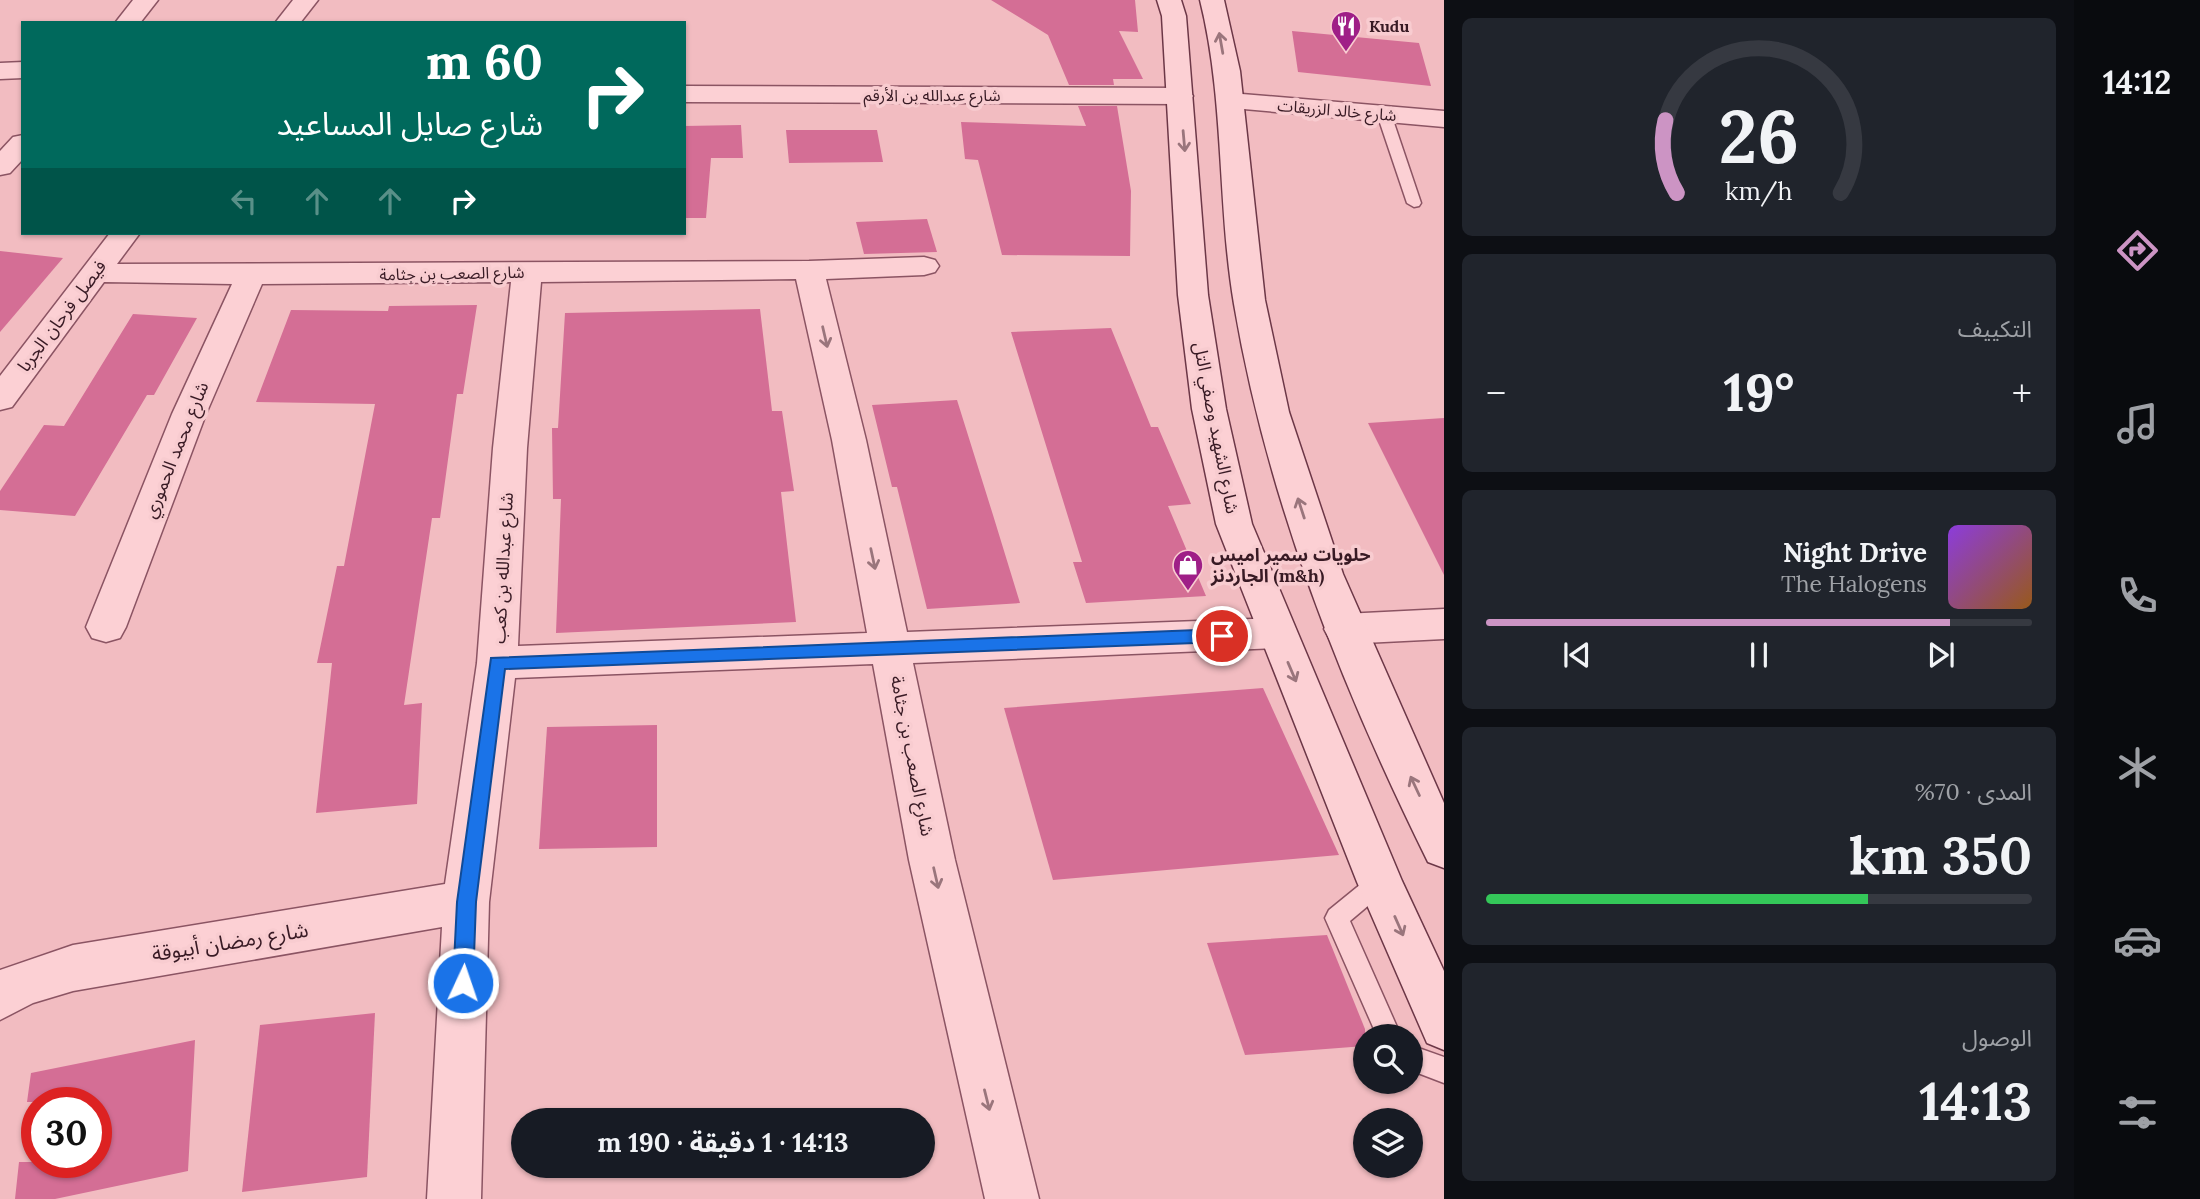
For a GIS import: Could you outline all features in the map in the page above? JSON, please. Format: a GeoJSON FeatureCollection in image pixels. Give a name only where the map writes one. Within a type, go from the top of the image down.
{"type":"FeatureCollection","features":[{"type":"Feature","properties":{"kind":"street"},"geometry":{"type":"LineString","coordinates":[[129,21],[146,0]]}},
{"type":"Feature","properties":{"kind":"street"},"geometry":{"type":"LineString","coordinates":[[289,21],[306,0]]}},
{"type":"Feature","properties":{"kind":"street","name":"شارع الشهيد وصفي التل"},"geometry":{"type":"LineString","coordinates":[[1169,0],[1174,16],[1186,165],[1187,240],[1193,295],[1209,410],[1234,524],[1276,633],[1380,882],[1444,1026]]}},
{"type":"Feature","properties":{"kind":"street"},"geometry":{"type":"LineString","coordinates":[[1213,0],[1230,101],[1241,244],[1250,301],[1284,452],[1301,510],[1344,629],[1444,848]]}},
{"type":"Feature","properties":{"kind":"street"},"geometry":{"type":"LineString","coordinates":[[0,71],[21,70]]}},
{"type":"Feature","properties":{"kind":"street","name":"شارع عبدالله بن الأرقم"},"geometry":{"type":"LineString","coordinates":[[686,94],[1180,96]]}},
{"type":"Feature","properties":{"kind":"street","name":"شارع خالد الزريقات"},"geometry":{"type":"LineString","coordinates":[[1230,101],[1444,119]]}},
{"type":"Feature","properties":{"kind":"street"},"geometry":{"type":"LineString","coordinates":[[0,167],[21,146]]}},
{"type":"Feature","properties":{"kind":"street","name":"فيصل فرحان الجربا"},"geometry":{"type":"LineString","coordinates":[[0,399],[123,235]]}},
{"type":"Feature","properties":{"kind":"street"},"geometry":{"type":"LineString","coordinates":[[1187,240],[1241,244]]}},
{"type":"Feature","properties":{"kind":"street","name":"شارع الصعب بن جثامة"},"geometry":{"type":"LineString","coordinates":[[94,273],[251,275],[809,270],[925,266]]}},
{"type":"Feature","properties":{"kind":"street","name":"شارع الصعب بن جثامة"},"geometry":{"type":"LineString","coordinates":[[809,270],[891,650],[932,860],[1012,1199]]}},
{"type":"Feature","properties":{"kind":"street","name":"شارع عبدالله بن كعب"},"geometry":{"type":"LineString","coordinates":[[454,1199],[466,902],[497,663],[510,448],[527,272]]}},
{"type":"Feature","properties":{"kind":"street","name":"شارع محمد الحموري"},"geometry":{"type":"LineString","coordinates":[[106,627],[189,414],[251,275]]}},
{"type":"Feature","properties":{"kind":"street"},"geometry":{"type":"LineString","coordinates":[[1193,295],[1250,301]]}},
{"type":"Feature","properties":{"kind":"street"},"geometry":{"type":"LineString","coordinates":[[1344,629],[1444,624]]}},
{"type":"Feature","properties":{"kind":"street"},"geometry":{"type":"LineString","coordinates":[[497,663],[891,650],[1276,633]]}},
{"type":"Feature","properties":{"kind":"street","name":"شارع رمضان أبيوقة"},"geometry":{"type":"LineString","coordinates":[[0,997],[20,984],[73,968],[466,902]]}},
{"type":"Feature","properties":{"kind":"lane"},"geometry":{"type":"LineString","coordinates":[[1384,114],[1414,203]]}},
{"type":"Feature","properties":{"kind":"lane"},"geometry":{"type":"LineString","coordinates":[[1380,882],[1337,918],[1384,1024]]}},
{"type":"Feature","properties":{"kind":"lane"},"geometry":{"type":"LineString","coordinates":[[1423,1062],[1444,1070]]}},
{"type":"Feature","properties":{"kind":"building"},"geometry":{"type":"Polygon","coordinates":[[[991,0],[1135,0],[1138,32],[1119,31],[1143,79],[1113,79],[1114,85],[1069,85],[1048,35],[991,0]]]}},
{"type":"Feature","properties":{"kind":"building"},"geometry":{"type":"Polygon","coordinates":[[[1292,31],[1419,43],[1431,86],[1298,72],[1292,31]]]}},
{"type":"Feature","properties":{"kind":"building"},"geometry":{"type":"Polygon","coordinates":[[[1078,106],[1117,106],[1131,191],[1130,256],[1002,255],[978,160],[965,159],[961,122],[1086,126],[1078,106]]]}},
{"type":"Feature","properties":{"kind":"building"},"geometry":{"type":"Polygon","coordinates":[[[741,125],[743,158],[711,158],[706,218],[686,218],[686,126],[741,125]]]}},
{"type":"Feature","properties":{"kind":"building"},"geometry":{"type":"Polygon","coordinates":[[[786,130],[877,130],[883,162],[789,163],[786,130]]]}},
{"type":"Feature","properties":{"kind":"building"},"geometry":{"type":"Polygon","coordinates":[[[927,219],[937,252],[864,254],[856,222],[927,219]]]}},
{"type":"Feature","properties":{"kind":"building"},"geometry":{"type":"Polygon","coordinates":[[[0,251],[63,258],[0,332],[0,251]]]}},
{"type":"Feature","properties":{"kind":"building"},"geometry":{"type":"Polygon","coordinates":[[[477,305],[463,394],[457,394],[440,518],[432,518],[404,705],[422,703],[417,804],[316,813],[332,663],[317,663],[337,566],[344,566],[375,404],[256,402],[291,310],[388,311],[389,306],[477,305]]]}},
{"type":"Feature","properties":{"kind":"building"},"geometry":{"type":"Polygon","coordinates":[[[760,309],[772,411],[782,411],[794,491],[781,492],[796,622],[556,633],[561,499],[553,499],[552,428],[558,428],[565,313],[760,309]]]}},
{"type":"Feature","properties":{"kind":"building"},"geometry":{"type":"Polygon","coordinates":[[[133,314],[197,318],[154,395],[147,395],[75,516],[0,510],[0,491],[44,425],[64,426],[133,314]]]}},
{"type":"Feature","properties":{"kind":"building"},"geometry":{"type":"Polygon","coordinates":[[[1111,328],[1151,427],[1158,427],[1191,504],[1168,506],[1206,596],[1086,603],[1073,562],[1082,562],[1011,332],[1111,328]]]}},
{"type":"Feature","properties":{"kind":"building"},"geometry":{"type":"Polygon","coordinates":[[[957,400],[1020,603],[927,609],[897,487],[892,487],[872,405],[957,400]]]}},
{"type":"Feature","properties":{"kind":"building"},"geometry":{"type":"Polygon","coordinates":[[[1444,418],[1444,575],[1368,423],[1444,418]]]}},
{"type":"Feature","properties":{"kind":"building"},"geometry":{"type":"Polygon","coordinates":[[[1263,688],[1339,855],[1053,880],[1004,708],[1263,688]]]}},
{"type":"Feature","properties":{"kind":"building"},"geometry":{"type":"Polygon","coordinates":[[[657,725],[657,847],[539,849],[547,727],[657,725]]]}},
{"type":"Feature","properties":{"kind":"building"},"geometry":{"type":"Polygon","coordinates":[[[1327,935],[1363,1024],[1353,1024],[1353,1047],[1245,1055],[1207,943],[1327,935]]]}},
{"type":"Feature","properties":{"kind":"building"},"geometry":{"type":"Polygon","coordinates":[[[375,1013],[367,1177],[242,1192],[260,1025],[375,1013]]]}},
{"type":"Feature","properties":{"kind":"building"},"geometry":{"type":"Polygon","coordinates":[[[195,1040],[188,1171],[55,1199],[15,1199],[19,1162],[21,1178],[112,1178],[112,1087],[29,1087],[31,1073],[195,1040]]]}},
{"type":"Feature","properties":{"kind":"place","name":"Kudu"},"geometry":{"type":"Point","coordinates":[1346,53]}},
{"type":"Feature","properties":{"kind":"place","name":"حلويات سمير اميس الجاردنز (m&h)"},"geometry":{"type":"Point","coordinates":[1188,592]}},
{"type":"Feature","properties":{"kind":"route"},"geometry":{"type":"LineString","coordinates":[[463,983],[466,902],[497,663],[1222,636]]}}]}
